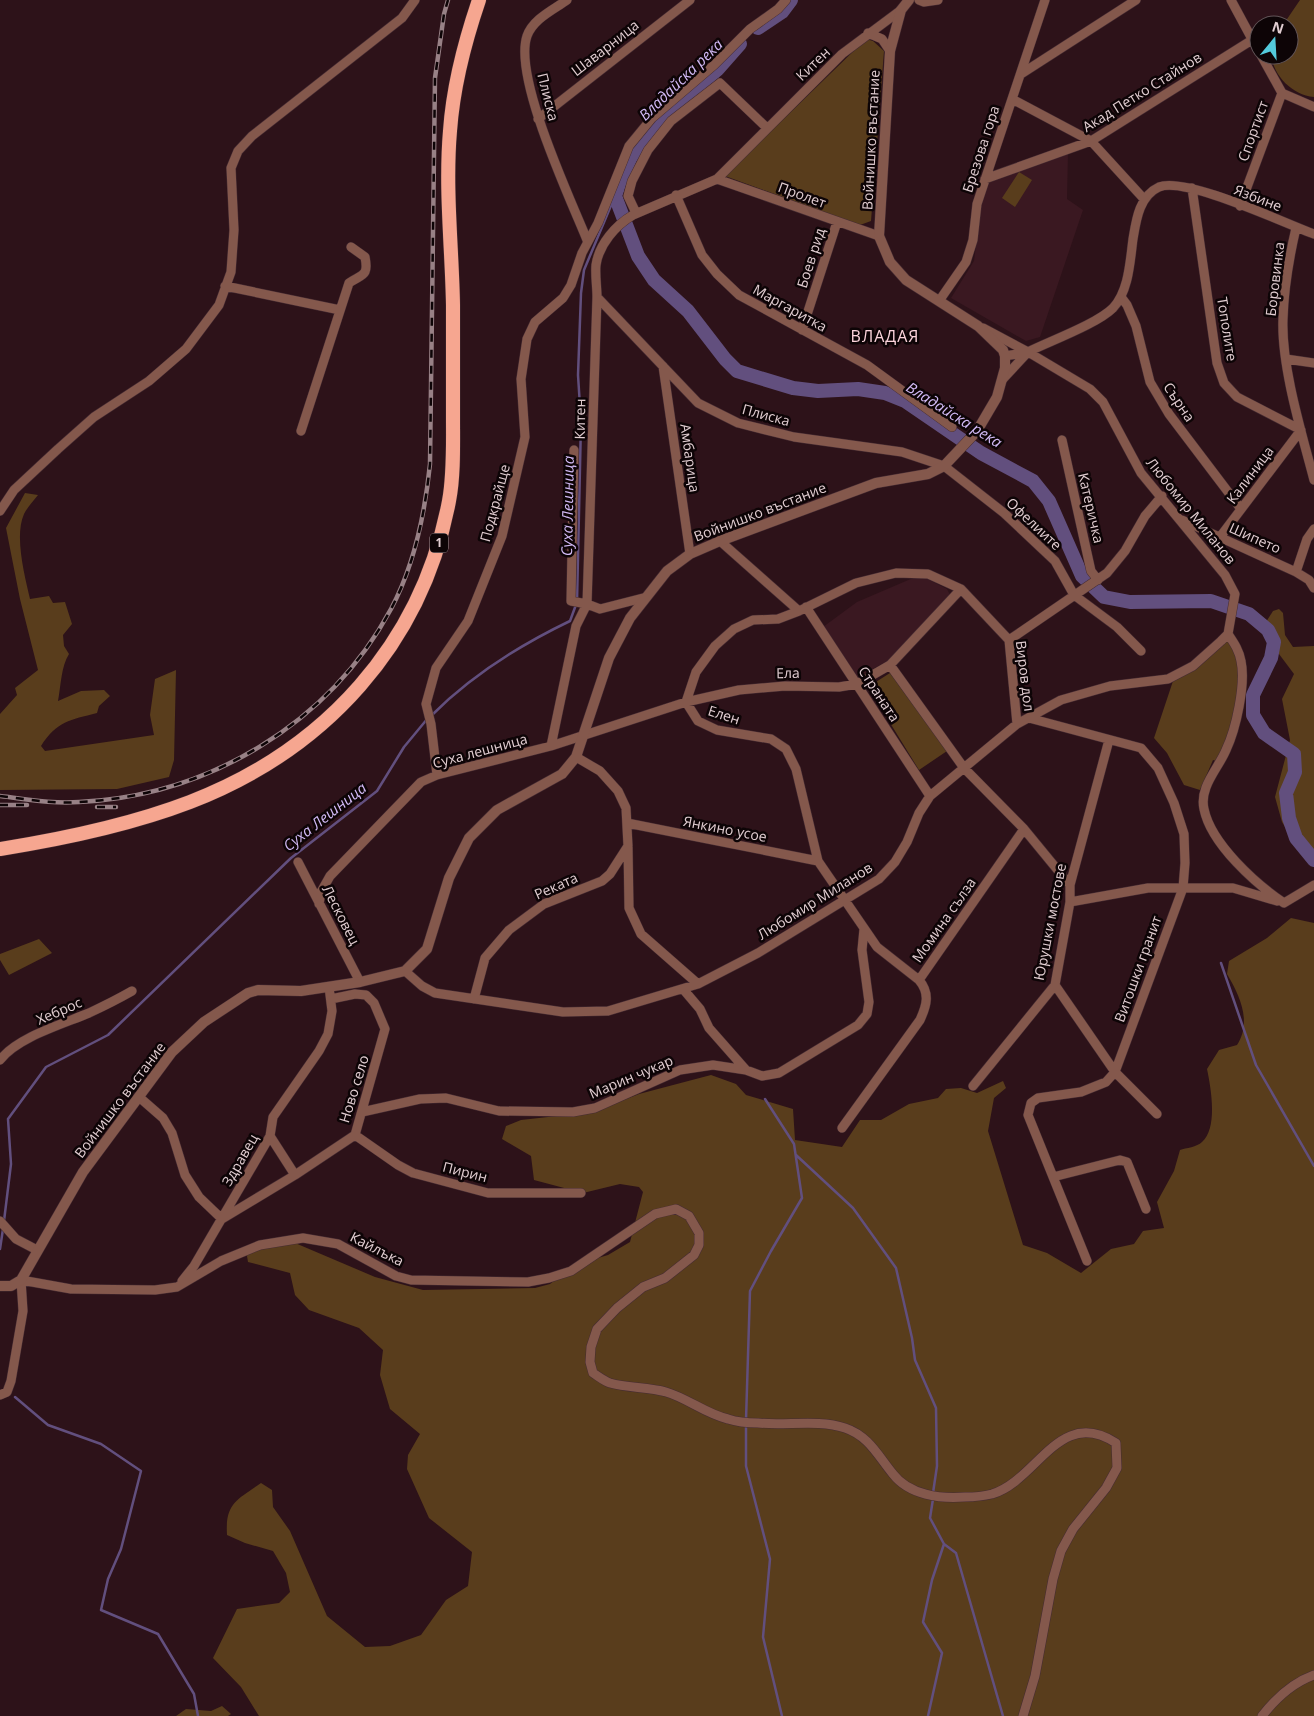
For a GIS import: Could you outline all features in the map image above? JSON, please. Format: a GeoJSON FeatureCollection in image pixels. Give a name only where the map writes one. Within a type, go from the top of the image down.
{"type":"FeatureCollection","features":[{"type":"Feature","properties":{"kind":"highway","name":"1"},"geometry":{"type":"LineString","coordinates":[[0,849],[136,820],[191,802],[252,773],[290,748],[333,713],[370,676],[399,634],[418,598],[437,551],[450,499],[453,438],[450,131],[459,76],[479,0]]}},
{"type":"Feature","properties":{"kind":"street"},"geometry":{"type":"LineString","coordinates":[[0,511],[14,490],[72,436],[94,417],[149,381],[186,349],[219,305],[231,272],[234,230],[230,168],[238,151],[252,136],[402,18],[415,0]]}},
{"type":"Feature","properties":{"kind":"street","name":"Плиска"},"geometry":{"type":"LineString","coordinates":[[567,0],[535,22],[527,36],[525,53],[538,118],[587,240]]}},
{"type":"Feature","properties":{"kind":"street","name":"Шаварница"},"geometry":{"type":"LineString","coordinates":[[538,118],[690,0]]}},
{"type":"Feature","properties":{"kind":"street","name":"Подкрайще"},"geometry":{"type":"LineString","coordinates":[[437,775],[431,724],[426,704],[436,668],[468,621],[502,536],[525,436],[521,379],[527,339],[536,322],[563,298],[571,285],[584,255],[587,240],[598,223],[629,146],[652,118],[714,65],[750,29],[778,9],[786,0]]}},
{"type":"Feature","properties":{"kind":"street","name":"Войнишко въстание"},"geometry":{"type":"LineString","coordinates":[[910,0],[901,10],[890,51],[879,236],[890,262],[906,280],[978,326],[997,342],[1005,356]]}},
{"type":"Feature","properties":{"kind":"street"},"geometry":{"type":"LineString","coordinates":[[919,0],[924,2],[938,0]]}},
{"type":"Feature","properties":{"kind":"street","name":"Брезова гора"},"geometry":{"type":"LineString","coordinates":[[939,301],[966,262],[973,240],[977,204],[1045,0]]}},
{"type":"Feature","properties":{"kind":"street"},"geometry":{"type":"LineString","coordinates":[[1021,74],[1136,0]]}},
{"type":"Feature","properties":{"kind":"street"},"geometry":{"type":"LineString","coordinates":[[1231,0],[1249,34]]}},
{"type":"Feature","properties":{"kind":"street","name":"Китен"},"geometry":{"type":"LineString","coordinates":[[551,746],[576,626],[587,604],[597,297],[595,264],[611,233],[621,222],[635,214],[717,179],[842,54],[901,10]]}},
{"type":"Feature","properties":{"kind":"street"},"geometry":{"type":"LineString","coordinates":[[868,33],[882,39],[890,51]]}},
{"type":"Feature","properties":{"kind":"street","name":"Акад Петко Стайнов"},"geometry":{"type":"LineString","coordinates":[[985,179],[1091,141],[1249,42]]}},
{"type":"Feature","properties":{"kind":"street"},"geometry":{"type":"LineString","coordinates":[[1267,65],[1282,93],[1314,107]]}},
{"type":"Feature","properties":{"kind":"street"},"geometry":{"type":"LineString","coordinates":[[635,214],[628,196],[632,181],[648,150],[672,121],[720,83],[767,128]]}},
{"type":"Feature","properties":{"kind":"street","name":"Спортист"},"geometry":{"type":"LineString","coordinates":[[1240,206],[1282,93]]}},
{"type":"Feature","properties":{"kind":"street"},"geometry":{"type":"LineString","coordinates":[[1002,380],[1005,356],[1028,352],[1101,317],[1113,308],[1121,296],[1128,276],[1136,221],[1144,199],[1091,141],[1012,99]]}},
{"type":"Feature","properties":{"kind":"street","name":"Пролет"},"geometry":{"type":"LineString","coordinates":[[717,179],[879,236]]}},
{"type":"Feature","properties":{"kind":"street","name":"Язбине"},"geometry":{"type":"LineString","coordinates":[[1144,199],[1157,188],[1167,184],[1192,188],[1314,234]]}},
{"type":"Feature","properties":{"kind":"street","name":"Тополите"},"geometry":{"type":"LineString","coordinates":[[1192,188],[1218,362],[1224,383],[1237,397],[1301,430]]}},
{"type":"Feature","properties":{"kind":"street","name":"Маргаритка"},"geometry":{"type":"LineString","coordinates":[[676,196],[702,255],[717,274],[739,295],[867,365],[952,427]]}},
{"type":"Feature","properties":{"kind":"street","name":"Боев рид"},"geometry":{"type":"LineString","coordinates":[[802,330],[837,222]]}},
{"type":"Feature","properties":{"kind":"street","name":"Боровинка"},"geometry":{"type":"LineString","coordinates":[[1296,228],[1287,268],[1283,320],[1286,358],[1314,480]]}},
{"type":"Feature","properties":{"kind":"street"},"geometry":{"type":"LineString","coordinates":[[301,431],[349,283],[362,277],[367,266],[365,257],[351,247]]}},
{"type":"Feature","properties":{"kind":"street"},"geometry":{"type":"LineString","coordinates":[[584,255],[595,264]]}},
{"type":"Feature","properties":{"kind":"street"},"geometry":{"type":"LineString","coordinates":[[226,286],[340,310]]}},
{"type":"Feature","properties":{"kind":"street","name":"Сърна"},"geometry":{"type":"LineString","coordinates":[[1121,296],[1136,326],[1150,382],[1169,414],[1241,510]]}},
{"type":"Feature","properties":{"kind":"street","name":"Плиска"},"geometry":{"type":"LineString","coordinates":[[597,297],[698,403],[738,424],[794,437],[902,452],[944,466]]}},
{"type":"Feature","properties":{"kind":"street","name":"Любомир Миланов"},"geometry":{"type":"LineString","coordinates":[[405,971],[422,986],[435,993],[563,1012],[608,1011],[698,984],[758,953],[879,879],[895,862],[907,842],[919,813],[930,796],[1017,724],[1061,700],[1110,686],[1168,679],[1193,666],[1228,634],[1235,594],[1225,575],[1162,496],[1140,473],[1103,402],[1090,389],[1028,352],[978,326]]}},
{"type":"Feature","properties":{"kind":"street"},"geometry":{"type":"LineString","coordinates":[[1002,380],[1028,352]]}},
{"type":"Feature","properties":{"kind":"street"},"geometry":{"type":"LineString","coordinates":[[1286,358],[1314,363]]}},
{"type":"Feature","properties":{"kind":"street","name":"Амбарица"},"geometry":{"type":"LineString","coordinates":[[662,366],[690,554]]}},
{"type":"Feature","properties":{"kind":"street","name":"Войнишко въстание"},"geometry":{"type":"LineString","coordinates":[[21,1280],[83,1172],[172,1052],[204,1022],[241,997],[258,990],[301,991],[360,982],[405,971],[427,949],[449,878],[469,838],[497,810],[562,774],[576,757],[608,658],[643,598],[667,571],[690,554],[720,541],[876,484],[928,474],[944,466],[976,431],[997,397],[1002,380]]}},
{"type":"Feature","properties":{"kind":"street","name":"Калиница"},"geometry":{"type":"LineString","coordinates":[[1220,537],[1301,430]]}},
{"type":"Feature","properties":{"kind":"street","name":"Катеричка"},"geometry":{"type":"LineString","coordinates":[[1062,440],[1091,571],[1098,580]]}},
{"type":"Feature","properties":{"kind":"street"},"geometry":{"type":"LineString","coordinates":[[574,450],[571,601],[600,609],[643,598]]}},
{"type":"Feature","properties":{"kind":"street","name":"Офелиите"},"geometry":{"type":"LineString","coordinates":[[944,466],[1004,513],[1055,561],[1078,592],[1141,651]]}},
{"type":"Feature","properties":{"kind":"street"},"geometry":{"type":"LineString","coordinates":[[1009,640],[1107,574],[1125,551],[1145,516],[1162,496]]}},
{"type":"Feature","properties":{"kind":"street","name":"Шипето"},"geometry":{"type":"LineString","coordinates":[[1180,518],[1296,572],[1309,580],[1314,588]]}},
{"type":"Feature","properties":{"kind":"street"},"geometry":{"type":"LineString","coordinates":[[1296,572],[1307,539],[1314,530]]}},
{"type":"Feature","properties":{"kind":"street","name":"Страната"},"geometry":{"type":"LineString","coordinates":[[720,541],[803,609],[857,684],[930,796]]}},
{"type":"Feature","properties":{"kind":"street"},"geometry":{"type":"LineString","coordinates":[[686,702],[696,672],[716,646],[734,629],[753,620],[778,619],[856,583],[896,572],[928,574],[961,589]]}},
{"type":"Feature","properties":{"kind":"street","name":"Виров дол"},"geometry":{"type":"LineString","coordinates":[[961,589],[1009,640],[1017,724]]}},
{"type":"Feature","properties":{"kind":"street","name":"Ела"},"geometry":{"type":"LineString","coordinates":[[584,734],[686,702],[739,690],[784,686],[839,687],[857,684],[890,665],[961,589]]}},
{"type":"Feature","properties":{"kind":"street"},"geometry":{"type":"LineString","coordinates":[[1228,634],[1237,648],[1242,663],[1239,706],[1226,751],[1211,776],[1204,794],[1203,809],[1212,829],[1234,861],[1284,903]]}},
{"type":"Feature","properties":{"kind":"street"},"geometry":{"type":"LineString","coordinates":[[890,665],[964,768],[1024,829],[1070,885]]}},
{"type":"Feature","properties":{"kind":"street","name":"Елен"},"geometry":{"type":"LineString","coordinates":[[686,702],[698,721],[717,730],[771,739],[786,749],[796,769],[818,861],[877,947],[919,980]]}},
{"type":"Feature","properties":{"kind":"street","name":"Виров дол"},"geometry":{"type":"LineString","coordinates":[[1029,718],[1109,740]]}},
{"type":"Feature","properties":{"kind":"street","name":"Суха лешница"},"geometry":{"type":"LineString","coordinates":[[319,904],[321,892],[330,876],[421,782],[437,775],[551,746],[584,734]]}},
{"type":"Feature","properties":{"kind":"street","name":"Юрушки мостове"},"geometry":{"type":"LineString","coordinates":[[973,1086],[1055,985],[1070,902],[1070,885],[1109,740]]}},
{"type":"Feature","properties":{"kind":"street","name":"Витошки гранит"},"geometry":{"type":"LineString","coordinates":[[1109,740],[1141,748],[1158,768],[1174,803],[1184,834],[1185,863],[1183,888],[1115,1072]]}},
{"type":"Feature","properties":{"kind":"street"},"geometry":{"type":"LineString","coordinates":[[576,757],[600,771],[618,790],[626,808],[629,908],[640,934],[698,984]]}},
{"type":"Feature","properties":{"kind":"street","name":"Янкино усое"},"geometry":{"type":"LineString","coordinates":[[627,823],[818,861]]}},
{"type":"Feature","properties":{"kind":"street","name":"Момина сълза"},"geometry":{"type":"LineString","coordinates":[[842,1128],[920,1020],[926,1006],[926,997],[924,987],[919,980],[1024,829]]}},
{"type":"Feature","properties":{"kind":"street","name":"Реката"},"geometry":{"type":"LineString","coordinates":[[474,999],[485,958],[509,930],[544,904],[602,881],[610,874],[628,846]]}},
{"type":"Feature","properties":{"kind":"street","name":"Лесковец"},"geometry":{"type":"LineString","coordinates":[[298,862],[360,982]]}},
{"type":"Feature","properties":{"kind":"street"},"geometry":{"type":"LineString","coordinates":[[1070,902],[1148,888],[1233,888],[1284,903],[1314,885]]}},
{"type":"Feature","properties":{"kind":"street","name":"Марин чукар"},"geometry":{"type":"LineString","coordinates":[[362,1112],[420,1099],[446,1098],[499,1111],[573,1112],[614,1102],[680,1070],[713,1065],[746,1070],[762,1076],[778,1073],[858,1025],[866,1014],[869,1002],[862,950],[864,929]]}},
{"type":"Feature","properties":{"kind":"street"},"geometry":{"type":"LineString","coordinates":[[1055,985],[1115,1072],[1157,1114]]}},
{"type":"Feature","properties":{"kind":"street","name":"Здравец"},"geometry":{"type":"LineString","coordinates":[[177,1287],[194,1266],[270,1136],[273,1117],[320,1051],[328,1034],[331,999],[329,987]]}},
{"type":"Feature","properties":{"kind":"street"},"geometry":{"type":"LineString","coordinates":[[683,989],[700,1008],[709,1028],[746,1070]]}},
{"type":"Feature","properties":{"kind":"street","name":"Хеброс"},"geometry":{"type":"LineString","coordinates":[[0,1060],[7,1052],[39,1034],[92,1012],[132,991]]}},
{"type":"Feature","properties":{"kind":"street","name":"Ново село"},"geometry":{"type":"LineString","coordinates":[[222,1219],[296,1175],[355,1135],[385,1029],[374,1003],[366,995],[355,994],[331,999]]}},
{"type":"Feature","properties":{"kind":"street"},"geometry":{"type":"LineString","coordinates":[[1087,1261],[1028,1114],[1031,1103],[1038,1098],[1080,1092],[1106,1082],[1115,1072]]}},
{"type":"Feature","properties":{"kind":"street"},"geometry":{"type":"LineString","coordinates":[[139,1097],[163,1118],[172,1133],[185,1175],[199,1197],[222,1219]]}},
{"type":"Feature","properties":{"kind":"street","name":"Пирин"},"geometry":{"type":"LineString","coordinates":[[355,1135],[398,1165],[413,1173],[488,1193],[581,1193]]}},
{"type":"Feature","properties":{"kind":"street"},"geometry":{"type":"LineString","coordinates":[[270,1136],[296,1175]]}},
{"type":"Feature","properties":{"kind":"street"},"geometry":{"type":"LineString","coordinates":[[1053,1177],[1120,1160],[1127,1162],[1146,1209]]}},
{"type":"Feature","properties":{"kind":"street","name":"Кайлъка"},"geometry":{"type":"LineString","coordinates":[[21,1280],[72,1289],[155,1290],[177,1287],[221,1261],[260,1245],[303,1238],[338,1244],[396,1276],[411,1280],[528,1282],[571,1271],[656,1214],[676,1209],[689,1216],[699,1233],[699,1245],[694,1255],[665,1278],[643,1287],[616,1308],[597,1329],[591,1347],[590,1362],[593,1373],[609,1383],[668,1393],[728,1419],[752,1422],[818,1424],[844,1428],[862,1436],[880,1454],[893,1475],[908,1487],[928,1495],[963,1498],[992,1494],[1018,1479],[1048,1450],[1075,1433],[1088,1431],[1106,1437],[1116,1443],[1117,1468],[1106,1488],[1073,1529],[1061,1552],[1053,1579],[1035,1676],[1024,1716]]}},
{"type":"Feature","properties":{"kind":"street"},"geometry":{"type":"LineString","coordinates":[[0,1221],[16,1239],[37,1250]]}},
{"type":"Feature","properties":{"kind":"street"},"geometry":{"type":"LineString","coordinates":[[0,1286],[11,1286],[21,1280],[23,1311],[11,1381],[7,1392],[0,1395]]}},
{"type":"Feature","properties":{"kind":"street"},"geometry":{"type":"LineString","coordinates":[[1262,1716],[1274,1702],[1298,1682],[1314,1676]]}},
{"type":"Feature","properties":{"kind":"shaded area"},"geometry":{"type":"Polygon","coordinates":[[[1300,0],[1314,0],[1314,97],[1298,93],[1285,83],[1274,65],[1299,65],[1299,15],[1290,15],[1300,0]]]}},
{"type":"Feature","properties":{"kind":"shaded area"},"geometry":{"type":"Polygon","coordinates":[[[866,39],[873,41],[884,51],[871,221],[860,225],[725,176],[866,39]]]}},
{"type":"Feature","properties":{"kind":"shaded area"},"geometry":{"type":"Polygon","coordinates":[[[1068,153],[1067,199],[1083,210],[1040,337],[1026,341],[951,298],[974,261],[981,205],[988,182],[1068,153]]]}},
{"type":"Feature","properties":{"kind":"shaded area"},"geometry":{"type":"Polygon","coordinates":[[[1019,172],[1032,180],[1015,207],[1002,198],[1019,172]]]}},
{"type":"Feature","properties":{"kind":"shaded area"},"geometry":{"type":"Polygon","coordinates":[[[25,493],[38,495],[24,514],[20,533],[21,556],[30,599],[49,596],[53,603],[65,602],[72,624],[63,635],[64,646],[69,654],[63,670],[58,701],[81,691],[104,690],[110,696],[99,706],[97,713],[59,726],[41,746],[45,751],[154,735],[150,715],[155,679],[176,670],[174,760],[169,777],[117,789],[0,790],[0,714],[17,695],[15,688],[38,670],[20,599],[6,528],[25,493]]]}},
{"type":"Feature","properties":{"kind":"shaded area"},"geometry":{"type":"Polygon","coordinates":[[[920,575],[947,589],[950,595],[890,660],[857,677],[823,627],[857,602],[920,575]]]}},
{"type":"Feature","properties":{"kind":"shaded area"},"geometry":{"type":"Polygon","coordinates":[[[1279,609],[1283,613],[1285,635],[1293,647],[1314,646],[1314,861],[1301,853],[1282,822],[1275,797],[1290,740],[1282,699],[1294,674],[1261,630],[1273,611],[1279,609]]]}},
{"type":"Feature","properties":{"kind":"shaded area"},"geometry":{"type":"Polygon","coordinates":[[[1228,634],[1237,648],[1239,706],[1220,762],[1213,760],[1200,790],[1184,785],[1167,753],[1154,738],[1175,675],[1228,634]]]}},
{"type":"Feature","properties":{"kind":"shaded area"},"geometry":{"type":"Polygon","coordinates":[[[890,673],[947,751],[919,770],[868,687],[890,673]]]}},
{"type":"Feature","properties":{"kind":"shaded area"},"geometry":{"type":"Polygon","coordinates":[[[1291,918],[1314,923],[1314,1716],[259,1716],[241,1687],[213,1658],[237,1609],[279,1603],[290,1592],[286,1573],[273,1551],[245,1543],[227,1535],[228,1516],[234,1503],[261,1483],[272,1490],[273,1507],[290,1531],[327,1616],[365,1647],[390,1646],[421,1635],[446,1600],[468,1586],[472,1552],[429,1518],[407,1469],[408,1455],[420,1434],[390,1409],[380,1375],[383,1350],[359,1328],[309,1310],[295,1295],[290,1273],[248,1262],[246,1250],[288,1240],[375,1277],[423,1290],[535,1288],[550,1284],[574,1265],[608,1255],[630,1242],[643,1192],[639,1187],[620,1184],[583,1193],[534,1180],[531,1156],[502,1139],[506,1126],[521,1120],[593,1112],[639,1094],[711,1075],[736,1084],[746,1095],[793,1109],[795,1140],[842,1147],[860,1120],[881,1120],[909,1104],[938,1098],[946,1089],[961,1088],[977,1093],[1003,1081],[1006,1088],[994,1098],[988,1131],[1023,1245],[1047,1253],[1081,1273],[1111,1249],[1134,1244],[1143,1231],[1164,1228],[1157,1202],[1174,1171],[1180,1150],[1200,1144],[1207,1136],[1210,1127],[1212,1107],[1207,1069],[1219,1050],[1237,1045],[1244,1027],[1240,1000],[1227,974],[1229,961],[1267,938],[1291,918]]]}},
{"type":"Feature","properties":{"kind":"shaded area"},"geometry":{"type":"Polygon","coordinates":[[[39,939],[52,953],[9,975],[0,960],[0,954],[39,939]]]}},
{"type":"Feature","properties":{"kind":"shaded area"},"geometry":{"type":"Polygon","coordinates":[[[222,1706],[231,1714],[228,1716],[176,1716],[186,1709],[211,1711],[222,1706]]]}},
{"type":"Feature","properties":{"kind":"waterway","name":"Владайска река"},"geometry":{"type":"LineString","coordinates":[[758,28],[782,12],[791,0]]}},
{"type":"Feature","properties":{"kind":"waterway","name":"Владайска река"},"geometry":{"type":"LineString","coordinates":[[740,44],[718,69],[656,123],[631,157],[619,184],[615,196],[638,256],[654,280],[688,311],[725,359],[737,371],[793,388],[818,391],[858,389],[885,393],[905,401],[981,453],[1033,481],[1049,501],[1082,576],[1104,597],[1130,602],[1211,601],[1249,614],[1268,630],[1274,642],[1271,658],[1253,695],[1253,715],[1264,733],[1294,754],[1295,772],[1286,793],[1289,818],[1296,838],[1314,860]]}},
{"type":"Feature","properties":{"kind":"waterway","name":"Суха Лешница"},"geometry":{"type":"LineString","coordinates":[[432,715],[447,700],[497,662],[533,640],[570,621],[577,602],[581,422],[578,375],[581,293],[584,270],[615,196]]}},
{"type":"Feature","properties":{"kind":"waterway","name":"Суха Лешница"},"geometry":{"type":"LineString","coordinates":[[4,1221],[11,1164],[8,1119],[46,1067],[108,1035],[291,858],[377,791],[404,747],[428,718]]}},
{"type":"Feature","properties":{"kind":"waterway"},"geometry":{"type":"LineString","coordinates":[[1221,963],[1256,1065],[1314,1166]]}},
{"type":"Feature","properties":{"kind":"waterway"},"geometry":{"type":"LineString","coordinates":[[746,1420],[750,1291],[802,1198],[794,1144],[765,1099]]}},
{"type":"Feature","properties":{"kind":"waterway"},"geometry":{"type":"LineString","coordinates":[[796,1155],[853,1208],[896,1268],[912,1338],[915,1360],[936,1408],[937,1466],[933,1493]]}},
{"type":"Feature","properties":{"kind":"waterway","name":"Суха Лешница"},"geometry":{"type":"LineString","coordinates":[[0,1249],[3,1229]]}},
{"type":"Feature","properties":{"kind":"waterway"},"geometry":{"type":"LineString","coordinates":[[15,1397],[48,1425],[101,1444],[141,1471],[121,1549],[108,1579],[101,1610],[158,1634],[194,1694],[198,1716]]}},
{"type":"Feature","properties":{"kind":"waterway"},"geometry":{"type":"LineString","coordinates":[[746,1426],[746,1466],[770,1559],[763,1637],[782,1716]]}},
{"type":"Feature","properties":{"kind":"waterway"},"geometry":{"type":"LineString","coordinates":[[928,1716],[942,1653],[923,1622],[932,1580],[944,1544],[930,1518],[933,1499]]}},
{"type":"Feature","properties":{"kind":"waterway"},"geometry":{"type":"LineString","coordinates":[[944,1544],[956,1553],[1003,1716]]}},
{"type":"Feature","properties":{"kind":"railway"},"geometry":{"type":"LineString","coordinates":[[0,796],[59,802],[127,797],[173,785],[218,769],[260,746],[299,719],[334,687],[365,650],[391,609],[407,574],[418,538],[430,464],[435,78],[444,14],[448,0]]}},
{"type":"Feature","properties":{"kind":"railway"},"geometry":{"type":"LineString","coordinates":[[0,805],[27,805]]}},
{"type":"Feature","properties":{"kind":"railway"},"geometry":{"type":"LineString","coordinates":[[97,807],[116,807]]}},
{"type":"Feature","properties":{"kind":"district","name":"ВЛАДАЯ"},"geometry":{"type":"Point","coordinates":[885,336]}}]}
